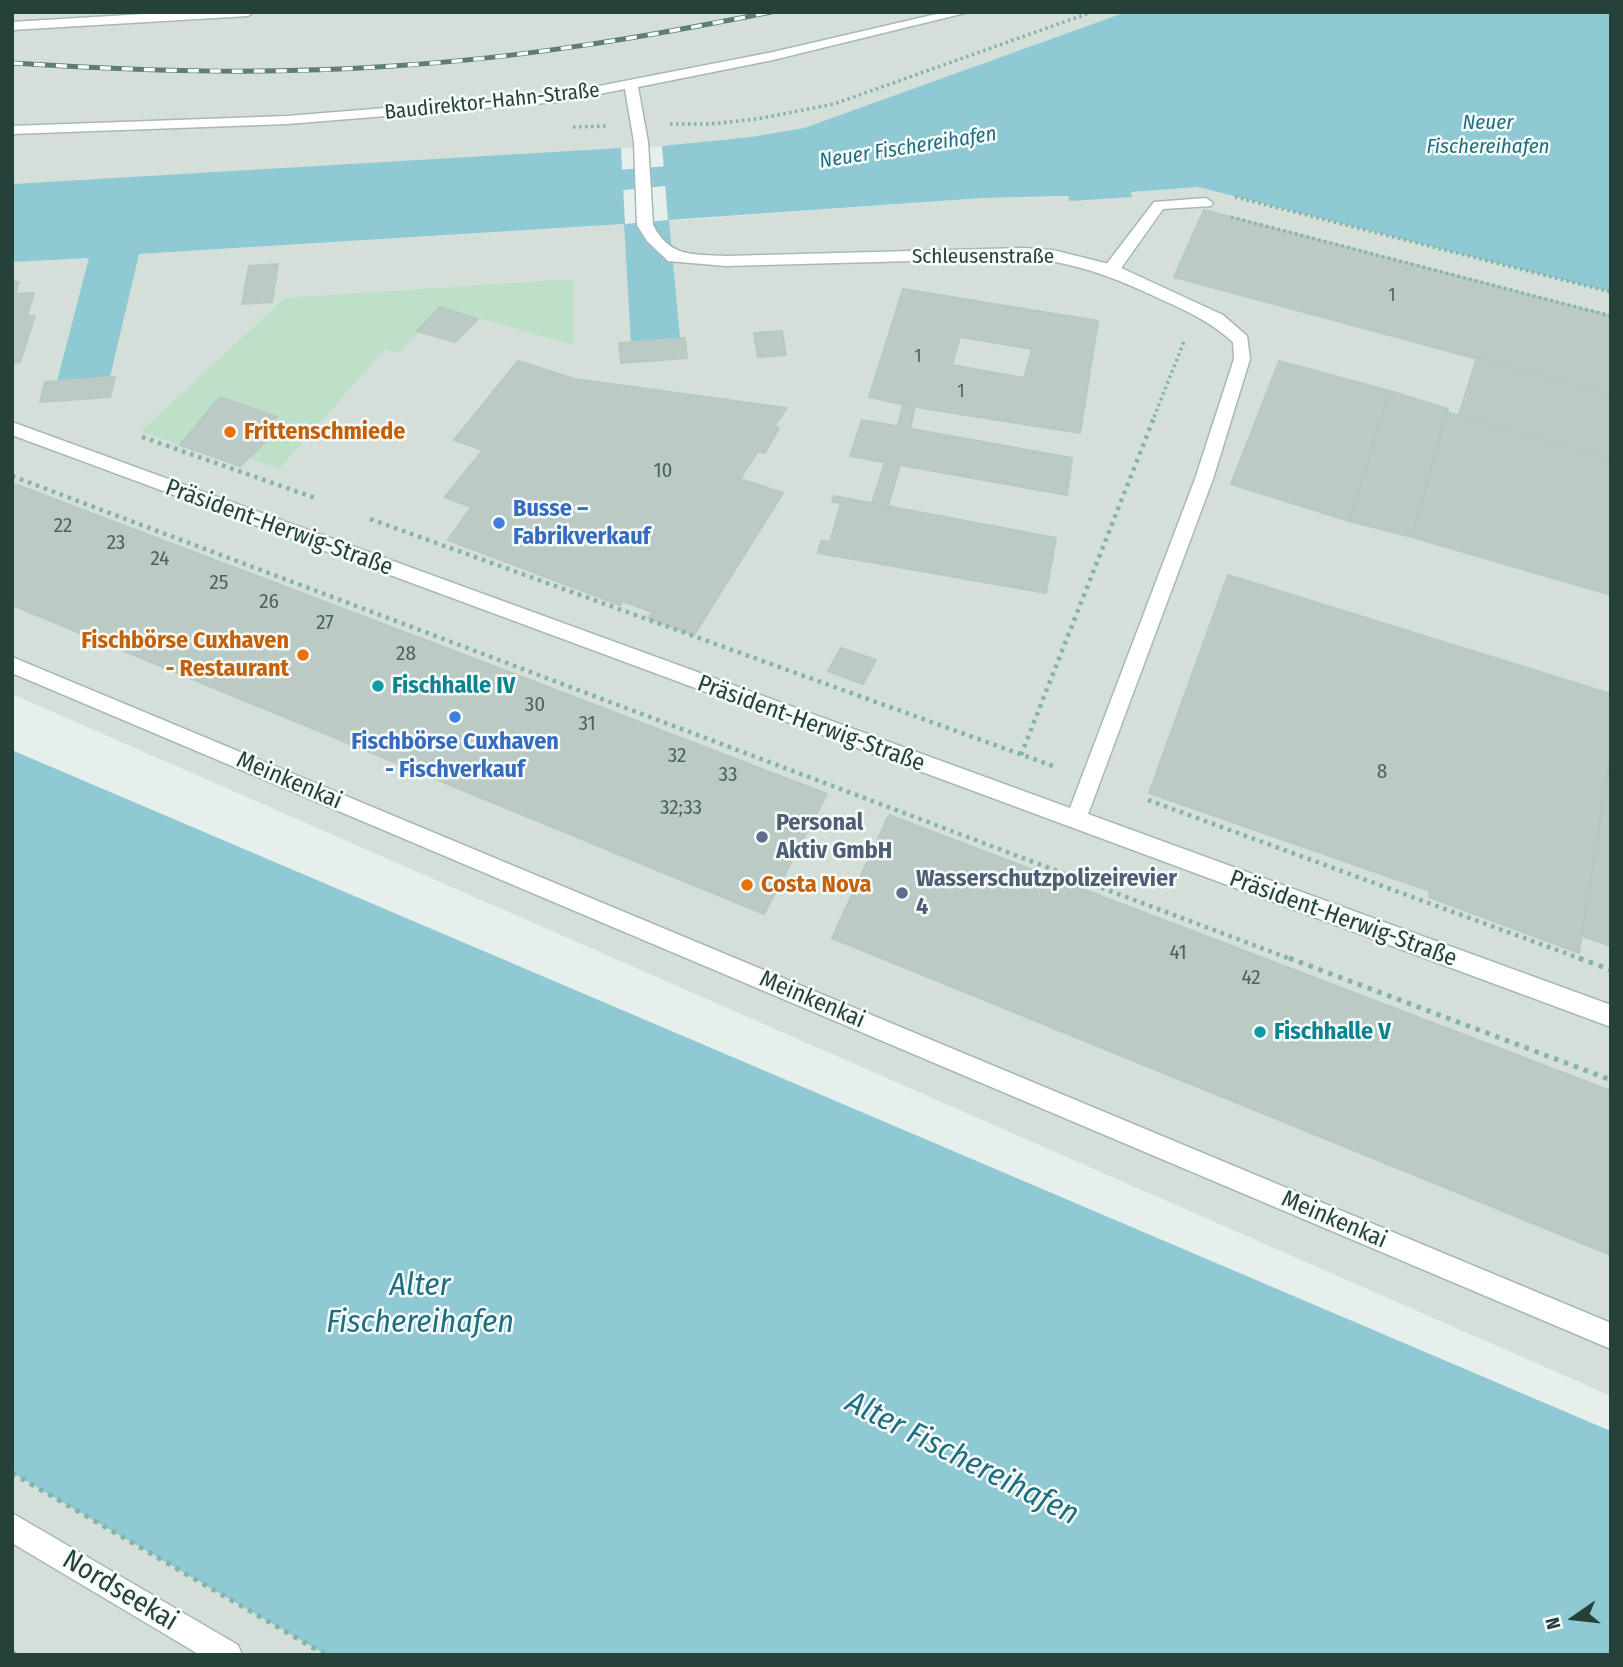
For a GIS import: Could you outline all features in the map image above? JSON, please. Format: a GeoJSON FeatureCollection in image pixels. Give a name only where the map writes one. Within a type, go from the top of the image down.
{"type":"FeatureCollection","features":[{"type":"Feature","properties":{"kind":"street"},"geometry":{"type":"LineString","coordinates":[[144,12],[165,18]]}},
{"type":"Feature","properties":{"kind":"street"},"geometry":{"type":"LineString","coordinates":[[12,26],[248,12]]}},
{"type":"Feature","properties":{"kind":"street","name":"Baudirektor-Hahn-Straße"},"geometry":{"type":"LineString","coordinates":[[12,130],[397,113],[558,98],[631,86],[964,12]]}},
{"type":"Feature","properties":{"kind":"street","name":"Schleusenstraße"},"geometry":{"type":"LineString","coordinates":[[631,86],[641,142],[645,225],[652,238],[673,257],[726,261],[1023,253],[1053,255],[1111,270],[1217,319],[1241,340],[1242,359],[1204,479],[1075,821]]}},
{"type":"Feature","properties":{"kind":"street"},"geometry":{"type":"LineString","coordinates":[[1111,270],[1159,205],[1206,203]]}},
{"type":"Feature","properties":{"kind":"street","name":"Präsident-Herwig-Straße"},"geometry":{"type":"LineString","coordinates":[[12,428],[1611,1016]]}},
{"type":"Feature","properties":{"kind":"street","name":"Meinkenkai"},"geometry":{"type":"LineString","coordinates":[[12,665],[1611,1336]]}},
{"type":"Feature","properties":{"kind":"street","name":"Nordseekai"},"geometry":{"type":"LineString","coordinates":[[12,1527],[228,1655]]}},
{"type":"Feature","properties":{"kind":"path"},"geometry":{"type":"LineString","coordinates":[[1224,194],[1611,292]]}},
{"type":"Feature","properties":{"kind":"path"},"geometry":{"type":"LineString","coordinates":[[1230,216],[1611,316]]}},
{"type":"Feature","properties":{"kind":"path"},"geometry":{"type":"LineString","coordinates":[[1021,755],[1189,331]]}},
{"type":"Feature","properties":{"kind":"path"},"geometry":{"type":"LineString","coordinates":[[142,437],[318,499]]}},
{"type":"Feature","properties":{"kind":"path"},"geometry":{"type":"LineString","coordinates":[[12,476],[1611,1080]]}},
{"type":"Feature","properties":{"kind":"path"},"geometry":{"type":"LineString","coordinates":[[370,519],[1053,766]]}},
{"type":"Feature","properties":{"kind":"path"},"geometry":{"type":"LineString","coordinates":[[1148,800],[1611,970]]}},
{"type":"Feature","properties":{"kind":"path"},"geometry":{"type":"LineString","coordinates":[[12,1473],[326,1655]]}},
{"type":"Feature","properties":{"kind":"shaded area"},"geometry":{"type":"Polygon","coordinates":[[[12,12],[1126,12],[804,128],[751,137],[667,146],[12,184],[12,12]]]}},
{"type":"Feature","properties":{"kind":"shaded area"},"geometry":{"type":"Polygon","coordinates":[[[1198,187],[1611,292],[1611,1396],[12,694],[12,262],[625,224],[983,198],[1132,196],[1130,192],[1198,187]]]}},
{"type":"Feature","properties":{"kind":"shaded area"},"geometry":{"type":"Polygon","coordinates":[[[12,1473],[304,1642],[326,1655],[12,1655],[12,1473]]]}},
{"type":"Feature","properties":{"kind":"green space"},"geometry":{"type":"Polygon","coordinates":[[[573,279],[573,345],[440,307],[399,353],[385,349],[279,469],[249,458],[274,434],[263,431],[276,417],[221,397],[180,445],[141,431],[285,298],[573,279]]]}},
{"type":"Feature","properties":{"kind":"water","name":"Neuer Fischereihafen"},"geometry":{"type":"Polygon","coordinates":[[[1126,12],[1611,12],[1611,292],[1198,187],[1131,192],[1132,197],[1070,201],[1068,196],[983,198],[669,220],[680,338],[631,342],[624,224],[139,254],[110,377],[57,381],[89,258],[12,262],[12,184],[621,148],[625,224],[668,220],[662,146],[751,137],[804,128],[1126,12]]]}},
{"type":"Feature","properties":{"kind":"water","name":"Alter Fischereihafen"},"geometry":{"type":"Polygon","coordinates":[[[12,750],[1611,1431],[1611,1655],[326,1655],[12,1473],[12,750]]]}},
{"type":"Feature","properties":{"kind":"pier"},"geometry":{"type":"Polygon","coordinates":[[[12,747],[1611,1428],[1611,1431],[12,750],[12,747]]]}},
{"type":"Feature","properties":{"kind":"building"},"geometry":{"type":"Polygon","coordinates":[[[1204,210],[1611,316],[1611,395],[1174,277],[1204,210]]]}},
{"type":"Feature","properties":{"kind":"building"},"geometry":{"type":"Polygon","coordinates":[[[278,264],[272,302],[242,304],[249,266],[278,264]]]}},
{"type":"Feature","properties":{"kind":"building"},"geometry":{"type":"Polygon","coordinates":[[[12,282],[19,282],[15,294],[34,293],[27,316],[35,316],[20,362],[12,363],[12,282]]]}},
{"type":"Feature","properties":{"kind":"building"},"geometry":{"type":"Polygon","coordinates":[[[903,289],[1098,321],[1080,433],[915,407],[869,397],[903,289]],[[960,337],[952,365],[1024,378],[1032,349],[960,337]]]}},
{"type":"Feature","properties":{"kind":"building"},"geometry":{"type":"Polygon","coordinates":[[[440,307],[478,319],[455,342],[417,331],[440,307]]]}},
{"type":"Feature","properties":{"kind":"building"},"geometry":{"type":"Polygon","coordinates":[[[782,331],[786,355],[758,357],[754,333],[782,331]]]}},
{"type":"Feature","properties":{"kind":"building"},"geometry":{"type":"Polygon","coordinates":[[[685,338],[687,358],[621,363],[619,343],[685,338]]]}},
{"type":"Feature","properties":{"kind":"building"},"geometry":{"type":"Polygon","coordinates":[[[1477,357],[1611,395],[1611,459],[1459,415],[1477,357]]]}},
{"type":"Feature","properties":{"kind":"building"},"geometry":{"type":"Polygon","coordinates":[[[518,361],[575,379],[787,408],[774,426],[779,428],[765,453],[758,451],[740,479],[783,493],[694,635],[648,618],[652,612],[622,601],[620,605],[448,540],[471,507],[445,497],[483,450],[454,440],[518,361]]]}},
{"type":"Feature","properties":{"kind":"building"},"geometry":{"type":"Polygon","coordinates":[[[1279,361],[1390,391],[1349,521],[1231,484],[1279,361]]]}},
{"type":"Feature","properties":{"kind":"building"},"geometry":{"type":"Polygon","coordinates":[[[115,377],[110,397],[40,402],[45,382],[115,377]]]}},
{"type":"Feature","properties":{"kind":"building"},"geometry":{"type":"Polygon","coordinates":[[[1390,391],[1448,409],[1412,537],[1349,521],[1390,391]]]}},
{"type":"Feature","properties":{"kind":"building","name":"Frittenschmiede"},"geometry":{"type":"Polygon","coordinates":[[[220,397],[277,417],[263,431],[275,433],[240,466],[180,445],[220,397]]]}},
{"type":"Feature","properties":{"kind":"building"},"geometry":{"type":"Polygon","coordinates":[[[903,405],[915,407],[910,429],[898,426],[903,405]]]}},
{"type":"Feature","properties":{"kind":"building"},"geometry":{"type":"Polygon","coordinates":[[[1446,412],[1611,459],[1611,595],[1412,537],[1446,412]]]}},
{"type":"Feature","properties":{"kind":"building"},"geometry":{"type":"Polygon","coordinates":[[[862,420],[1072,458],[1067,495],[850,456],[862,420]]]}},
{"type":"Feature","properties":{"kind":"building"},"geometry":{"type":"Polygon","coordinates":[[[885,462],[900,465],[888,506],[872,503],[885,462]]]}},
{"type":"Feature","properties":{"kind":"building","name":"Fischhalle IV"},"geometry":{"type":"Polygon","coordinates":[[[12,483],[827,794],[764,914],[12,605],[12,483]]]}},
{"type":"Feature","properties":{"kind":"building"},"geometry":{"type":"Polygon","coordinates":[[[834,496],[1056,538],[1046,593],[818,553],[821,541],[830,542],[841,503],[832,502],[834,496]]]}},
{"type":"Feature","properties":{"kind":"building"},"geometry":{"type":"Polygon","coordinates":[[[1228,575],[1611,694],[1611,751],[1579,953],[1429,897],[1430,891],[1149,793],[1228,575]]]}},
{"type":"Feature","properties":{"kind":"building"},"geometry":{"type":"Polygon","coordinates":[[[841,648],[876,660],[863,684],[828,671],[841,648]]]}},
{"type":"Feature","properties":{"kind":"building"},"geometry":{"type":"Polygon","coordinates":[[[1611,751],[1611,946],[1582,936],[1611,751]]]}},
{"type":"Feature","properties":{"kind":"building","name":"Fischhalle V"},"geometry":{"type":"Polygon","coordinates":[[[889,815],[1611,1091],[1611,1255],[832,938],[889,815]]]}},
{"type":"Feature","properties":{"kind":"waterway","name":"Neuer Fischereihafen"},"geometry":{"type":"LineString","coordinates":[[556,186],[731,171]]}},
{"type":"Feature","properties":{"kind":"railway"},"geometry":{"type":"LineString","coordinates":[[12,63],[202,71],[393,66],[488,58],[583,45],[771,12]]}},
{"type":"Feature","properties":{"kind":"place","name":"Frittenschmiede"},"geometry":{"type":"Point","coordinates":[230,432]}},
{"type":"Feature","properties":{"kind":"place","name":"Busse – Fabrikverkauf"},"geometry":{"type":"Point","coordinates":[499,523]}},
{"type":"Feature","properties":{"kind":"place","name":"Fischbörse Cuxhaven - Restaurant"},"geometry":{"type":"Point","coordinates":[303,655]}},
{"type":"Feature","properties":{"kind":"place","name":"Fischhalle IV"},"geometry":{"type":"Point","coordinates":[378,686]}},
{"type":"Feature","properties":{"kind":"place","name":"Fischbörse Cuxhaven - Fischverkauf"},"geometry":{"type":"Point","coordinates":[455,717]}},
{"type":"Feature","properties":{"kind":"place","name":"Personal Aktiv GmbH"},"geometry":{"type":"Point","coordinates":[762,837]}},
{"type":"Feature","properties":{"kind":"place","name":"Costa Nova"},"geometry":{"type":"Point","coordinates":[747,885]}},
{"type":"Feature","properties":{"kind":"place","name":"Wasserschutzpolizeirevier 4"},"geometry":{"type":"Point","coordinates":[902,893]}},
{"type":"Feature","properties":{"kind":"place","name":"Fischhalle V"},"geometry":{"type":"Point","coordinates":[1260,1032]}}]}
